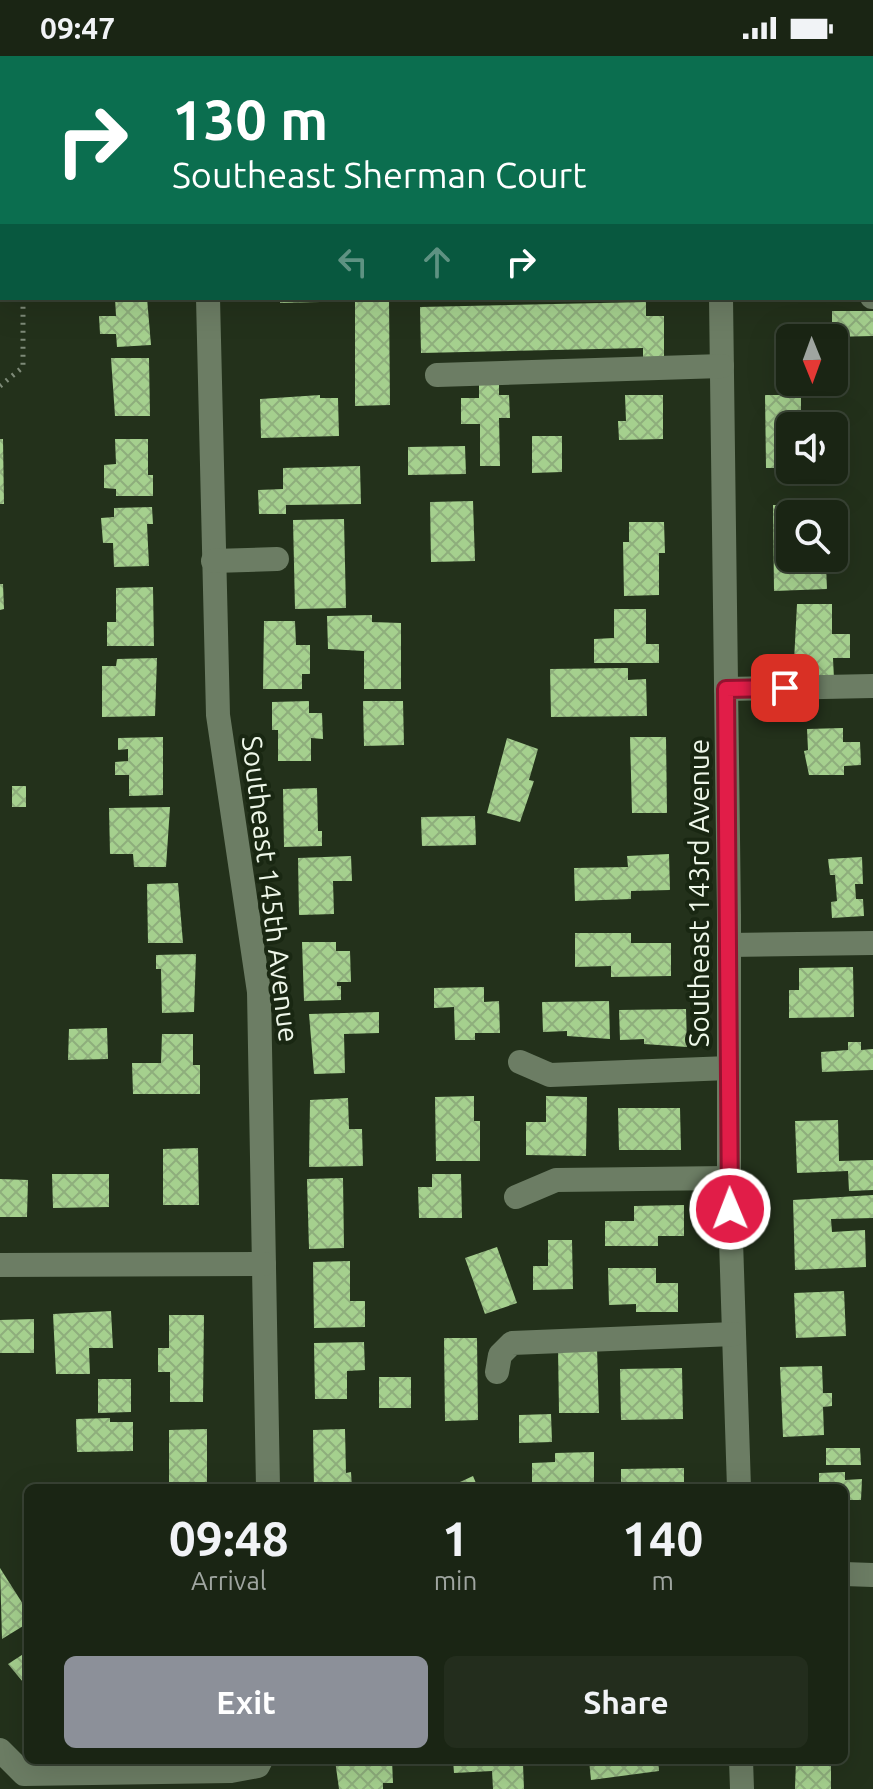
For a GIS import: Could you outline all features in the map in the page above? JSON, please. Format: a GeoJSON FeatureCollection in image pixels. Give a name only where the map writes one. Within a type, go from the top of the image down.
{"type":"FeatureCollection","features":[{"type":"Feature","properties":{"kind":"street","name":"Southeast 145th Avenue"},"geometry":{"type":"LineString","coordinates":[[208,300],[218,715],[259,992],[268,1484]]}},
{"type":"Feature","properties":{"kind":"street","name":"Southeast 143rd Avenue"},"geometry":{"type":"LineString","coordinates":[[721,300],[729,1178],[739,1484]]}},
{"type":"Feature","properties":{"kind":"street"},"geometry":{"type":"LineString","coordinates":[[437,375],[722,366]]}},
{"type":"Feature","properties":{"kind":"street"},"geometry":{"type":"LineString","coordinates":[[213,561],[277,559]]}},
{"type":"Feature","properties":{"kind":"street"},"geometry":{"type":"LineString","coordinates":[[726,689],[873,686]]}},
{"type":"Feature","properties":{"kind":"street"},"geometry":{"type":"LineString","coordinates":[[729,945],[873,943]]}},
{"type":"Feature","properties":{"kind":"street"},"geometry":{"type":"LineString","coordinates":[[520,1062],[550,1075],[729,1068]]}},
{"type":"Feature","properties":{"kind":"street"},"geometry":{"type":"LineString","coordinates":[[516,1197],[556,1180],[729,1178]]}},
{"type":"Feature","properties":{"kind":"street"},"geometry":{"type":"LineString","coordinates":[[0,1265],[264,1264]]}},
{"type":"Feature","properties":{"kind":"street"},"geometry":{"type":"LineString","coordinates":[[497,1372],[500,1355],[512,1343],[734,1334]]}},
{"type":"Feature","properties":{"kind":"street"},"geometry":{"type":"LineString","coordinates":[[848,1574],[873,1575]]}},
{"type":"Feature","properties":{"kind":"street"},"geometry":{"type":"LineString","coordinates":[[0,1750],[26,1781],[231,1771],[256,1764]]}},
{"type":"Feature","properties":{"kind":"street"},"geometry":{"type":"LineString","coordinates":[[741,1764],[742,1789]]}},
{"type":"Feature","properties":{"kind":"path"},"geometry":{"type":"LineString","coordinates":[[0,386],[23,367],[23,300]]}},
{"type":"Feature","properties":{"kind":"building"},"geometry":{"type":"Polygon","coordinates":[[[115,300],[147,300],[151,345],[117,347],[116,334],[100,334],[99,316],[116,316],[115,300]]]}},
{"type":"Feature","properties":{"kind":"building"},"geometry":{"type":"Polygon","coordinates":[[[280,300],[320,300],[320,302],[280,303],[280,300]]]}},
{"type":"Feature","properties":{"kind":"building"},"geometry":{"type":"Polygon","coordinates":[[[355,300],[389,300],[390,405],[355,406],[355,300]]]}},
{"type":"Feature","properties":{"kind":"building"},"geometry":{"type":"Polygon","coordinates":[[[646,302],[646,316],[664,316],[664,357],[643,357],[643,348],[421,353],[420,307],[646,302]]]}},
{"type":"Feature","properties":{"kind":"building"},"geometry":{"type":"Polygon","coordinates":[[[832,311],[873,311],[873,336],[848,337],[848,324],[832,324],[832,311]]]}},
{"type":"Feature","properties":{"kind":"building"},"geometry":{"type":"Polygon","coordinates":[[[111,358],[149,358],[150,416],[115,416],[111,358]]]}},
{"type":"Feature","properties":{"kind":"building"},"geometry":{"type":"Polygon","coordinates":[[[479,385],[499,385],[499,395],[509,395],[510,418],[499,418],[500,466],[480,466],[480,424],[461,424],[461,398],[479,398],[479,385]]]}},
{"type":"Feature","properties":{"kind":"building"},"geometry":{"type":"Polygon","coordinates":[[[320,395],[320,398],[338,398],[339,436],[261,438],[260,399],[320,395]]]}},
{"type":"Feature","properties":{"kind":"building"},"geometry":{"type":"Polygon","coordinates":[[[625,395],[663,395],[663,439],[619,440],[618,421],[626,421],[625,395]]]}},
{"type":"Feature","properties":{"kind":"building"},"geometry":{"type":"Polygon","coordinates":[[[765,395],[801,396],[801,412],[776,412],[776,468],[766,468],[765,395]]]}},
{"type":"Feature","properties":{"kind":"building"},"geometry":{"type":"Polygon","coordinates":[[[532,436],[562,436],[562,472],[532,473],[532,436]]]}},
{"type":"Feature","properties":{"kind":"building"},"geometry":{"type":"Polygon","coordinates":[[[0,439],[3,439],[4,504],[0,504],[0,439]]]}},
{"type":"Feature","properties":{"kind":"building"},"geometry":{"type":"Polygon","coordinates":[[[115,439],[148,439],[148,475],[153,475],[153,496],[116,496],[116,489],[104,488],[104,465],[116,464],[115,439]]]}},
{"type":"Feature","properties":{"kind":"building"},"geometry":{"type":"Polygon","coordinates":[[[465,446],[466,474],[408,475],[408,447],[465,446]]]}},
{"type":"Feature","properties":{"kind":"building"},"geometry":{"type":"Polygon","coordinates":[[[360,466],[361,504],[286,505],[286,514],[259,514],[258,490],[283,489],[283,468],[360,466]]]}},
{"type":"Feature","properties":{"kind":"building"},"geometry":{"type":"Polygon","coordinates":[[[473,501],[475,561],[431,562],[430,502],[473,501]]]}},
{"type":"Feature","properties":{"kind":"building"},"geometry":{"type":"Polygon","coordinates":[[[773,505],[776,505],[776,572],[826,572],[827,589],[774,591],[773,505]]]}},
{"type":"Feature","properties":{"kind":"building"},"geometry":{"type":"Polygon","coordinates":[[[152,507],[153,524],[147,524],[149,566],[114,567],[113,543],[103,543],[101,518],[114,517],[114,508],[152,507]]]}},
{"type":"Feature","properties":{"kind":"building"},"geometry":{"type":"Polygon","coordinates":[[[344,519],[346,608],[295,609],[293,520],[344,519]]]}},
{"type":"Feature","properties":{"kind":"building"},"geometry":{"type":"Polygon","coordinates":[[[629,522],[664,522],[665,553],[659,553],[659,595],[624,596],[623,542],[629,542],[629,522]]]}},
{"type":"Feature","properties":{"kind":"building"},"geometry":{"type":"Polygon","coordinates":[[[0,584],[3,584],[4,609],[0,610],[0,584]]]}},
{"type":"Feature","properties":{"kind":"building"},"geometry":{"type":"Polygon","coordinates":[[[153,587],[154,646],[107,646],[107,622],[116,622],[116,588],[153,587]]]}},
{"type":"Feature","properties":{"kind":"building"},"geometry":{"type":"Polygon","coordinates":[[[797,604],[832,604],[832,634],[850,634],[850,658],[833,658],[834,679],[799,680],[799,660],[794,661],[797,604]]]}},
{"type":"Feature","properties":{"kind":"building"},"geometry":{"type":"Polygon","coordinates":[[[614,609],[646,609],[646,644],[659,644],[659,663],[594,663],[594,639],[614,638],[614,609]]]}},
{"type":"Feature","properties":{"kind":"building"},"geometry":{"type":"Polygon","coordinates":[[[372,615],[372,622],[401,623],[401,689],[364,689],[364,651],[328,649],[327,616],[372,615]]]}},
{"type":"Feature","properties":{"kind":"building"},"geometry":{"type":"Polygon","coordinates":[[[264,621],[295,621],[296,645],[310,645],[310,674],[302,674],[302,689],[263,689],[264,621]]]}},
{"type":"Feature","properties":{"kind":"building"},"geometry":{"type":"Polygon","coordinates":[[[157,658],[155,716],[102,717],[102,666],[116,666],[117,659],[157,658]]]}},
{"type":"Feature","properties":{"kind":"building"},"geometry":{"type":"Polygon","coordinates":[[[628,668],[628,680],[646,679],[647,716],[551,717],[550,669],[628,668]]]}},
{"type":"Feature","properties":{"kind":"building"},"geometry":{"type":"Polygon","coordinates":[[[309,701],[309,713],[322,713],[323,739],[311,738],[311,761],[278,761],[278,730],[272,730],[272,702],[309,701]]]}},
{"type":"Feature","properties":{"kind":"building"},"geometry":{"type":"Polygon","coordinates":[[[363,701],[403,701],[404,745],[364,746],[363,701]]]}},
{"type":"Feature","properties":{"kind":"building"},"geometry":{"type":"Polygon","coordinates":[[[843,728],[843,742],[860,742],[861,765],[844,766],[844,775],[809,775],[804,751],[808,750],[807,729],[843,728]]]}},
{"type":"Feature","properties":{"kind":"building"},"geometry":{"type":"Polygon","coordinates":[[[163,737],[163,795],[129,796],[129,775],[115,775],[115,762],[128,761],[128,749],[118,750],[118,738],[163,737]]]}},
{"type":"Feature","properties":{"kind":"building"},"geometry":{"type":"Polygon","coordinates":[[[630,737],[666,737],[667,813],[632,813],[630,737]]]}},
{"type":"Feature","properties":{"kind":"building"},"geometry":{"type":"Polygon","coordinates":[[[507,738],[538,749],[529,780],[534,781],[520,822],[487,813],[507,738]]]}},
{"type":"Feature","properties":{"kind":"building"},"geometry":{"type":"Polygon","coordinates":[[[12,786],[26,786],[26,807],[12,807],[12,786]]]}},
{"type":"Feature","properties":{"kind":"building"},"geometry":{"type":"Polygon","coordinates":[[[317,788],[318,831],[322,831],[322,846],[284,847],[283,789],[317,788]]]}},
{"type":"Feature","properties":{"kind":"building"},"geometry":{"type":"Polygon","coordinates":[[[170,807],[166,867],[134,867],[133,854],[110,854],[109,808],[170,807]]]}},
{"type":"Feature","properties":{"kind":"building"},"geometry":{"type":"Polygon","coordinates":[[[475,816],[476,845],[422,846],[421,817],[475,816]]]}},
{"type":"Feature","properties":{"kind":"building"},"geometry":{"type":"Polygon","coordinates":[[[669,854],[670,890],[631,891],[631,899],[575,901],[574,868],[628,867],[627,856],[669,854]]]}},
{"type":"Feature","properties":{"kind":"building"},"geometry":{"type":"Polygon","coordinates":[[[351,856],[352,881],[333,881],[334,914],[299,915],[298,858],[351,856]]]}},
{"type":"Feature","properties":{"kind":"building"},"geometry":{"type":"Polygon","coordinates":[[[862,857],[863,884],[855,884],[856,899],[863,899],[864,916],[832,918],[831,902],[837,901],[835,875],[830,875],[828,859],[862,857]]]}},
{"type":"Feature","properties":{"kind":"building"},"geometry":{"type":"Polygon","coordinates":[[[178,883],[183,943],[148,943],[147,884],[178,883]]]}},
{"type":"Feature","properties":{"kind":"building"},"geometry":{"type":"Polygon","coordinates":[[[575,933],[631,933],[631,943],[671,943],[671,976],[611,977],[611,966],[575,967],[575,933]]]}},
{"type":"Feature","properties":{"kind":"building"},"geometry":{"type":"Polygon","coordinates":[[[302,942],[336,942],[336,951],[350,951],[351,982],[337,982],[337,986],[341,986],[341,1000],[304,1001],[302,942]]]}},
{"type":"Feature","properties":{"kind":"building"},"geometry":{"type":"Polygon","coordinates":[[[196,954],[194,1012],[162,1013],[161,969],[156,969],[156,955],[196,954]]]}},
{"type":"Feature","properties":{"kind":"building"},"geometry":{"type":"Polygon","coordinates":[[[853,967],[854,1017],[789,1018],[789,990],[799,990],[799,968],[853,967]]]}},
{"type":"Feature","properties":{"kind":"building"},"geometry":{"type":"Polygon","coordinates":[[[484,987],[484,1002],[499,1001],[500,1033],[475,1033],[475,1040],[455,1040],[454,1007],[434,1008],[434,988],[484,987]]]}},
{"type":"Feature","properties":{"kind":"building"},"geometry":{"type":"Polygon","coordinates":[[[609,1001],[610,1039],[567,1036],[567,1031],[543,1032],[542,1002],[609,1001]]]}},
{"type":"Feature","properties":{"kind":"building"},"geometry":{"type":"Polygon","coordinates":[[[686,1009],[687,1047],[644,1044],[644,1039],[620,1040],[619,1010],[686,1009]]]}},
{"type":"Feature","properties":{"kind":"building"},"geometry":{"type":"Polygon","coordinates":[[[379,1012],[379,1033],[344,1034],[345,1073],[314,1074],[309,1014],[379,1012]]]}},
{"type":"Feature","properties":{"kind":"building"},"geometry":{"type":"Polygon","coordinates":[[[107,1028],[108,1059],[68,1060],[69,1029],[107,1028]]]}},
{"type":"Feature","properties":{"kind":"building"},"geometry":{"type":"Polygon","coordinates":[[[162,1034],[193,1034],[193,1065],[200,1065],[200,1094],[133,1094],[132,1063],[161,1063],[162,1034]]]}},
{"type":"Feature","properties":{"kind":"building"},"geometry":{"type":"Polygon","coordinates":[[[848,1042],[861,1042],[861,1050],[873,1049],[873,1070],[822,1072],[821,1052],[848,1050],[848,1042]]]}},
{"type":"Feature","properties":{"kind":"building"},"geometry":{"type":"Polygon","coordinates":[[[474,1096],[474,1121],[480,1121],[480,1161],[436,1161],[435,1097],[474,1096]]]}},
{"type":"Feature","properties":{"kind":"building"},"geometry":{"type":"Polygon","coordinates":[[[546,1096],[587,1097],[586,1156],[526,1155],[526,1122],[546,1122],[546,1096]]]}},
{"type":"Feature","properties":{"kind":"building"},"geometry":{"type":"Polygon","coordinates":[[[348,1098],[349,1129],[362,1129],[363,1166],[309,1167],[310,1100],[348,1098]]]}},
{"type":"Feature","properties":{"kind":"building"},"geometry":{"type":"Polygon","coordinates":[[[618,1108],[680,1108],[681,1150],[619,1150],[618,1108]]]}},
{"type":"Feature","properties":{"kind":"building"},"geometry":{"type":"Polygon","coordinates":[[[838,1120],[839,1161],[873,1160],[873,1190],[849,1191],[848,1171],[797,1173],[795,1121],[838,1120]]]}},
{"type":"Feature","properties":{"kind":"building"},"geometry":{"type":"Polygon","coordinates":[[[198,1148],[199,1205],[163,1205],[163,1149],[198,1148]]]}},
{"type":"Feature","properties":{"kind":"building"},"geometry":{"type":"Polygon","coordinates":[[[52,1174],[109,1174],[109,1207],[53,1208],[52,1174]]]}},
{"type":"Feature","properties":{"kind":"building"},"geometry":{"type":"Polygon","coordinates":[[[432,1174],[461,1174],[462,1218],[419,1218],[418,1187],[432,1187],[432,1174]]]}},
{"type":"Feature","properties":{"kind":"building"},"geometry":{"type":"Polygon","coordinates":[[[343,1178],[344,1248],[309,1249],[307,1179],[343,1178]]]}},
{"type":"Feature","properties":{"kind":"building"},"geometry":{"type":"Polygon","coordinates":[[[0,1179],[28,1180],[27,1217],[0,1217],[0,1179]]]}},
{"type":"Feature","properties":{"kind":"building"},"geometry":{"type":"Polygon","coordinates":[[[873,1195],[873,1218],[831,1219],[832,1232],[865,1230],[866,1267],[795,1270],[793,1200],[873,1195]]]}},
{"type":"Feature","properties":{"kind":"building"},"geometry":{"type":"Polygon","coordinates":[[[684,1205],[684,1236],[658,1236],[658,1246],[605,1246],[605,1221],[634,1221],[634,1206],[684,1205]]]}},
{"type":"Feature","properties":{"kind":"building"},"geometry":{"type":"Polygon","coordinates":[[[548,1240],[572,1240],[573,1289],[533,1290],[533,1266],[548,1266],[548,1240]]]}},
{"type":"Feature","properties":{"kind":"building"},"geometry":{"type":"Polygon","coordinates":[[[497,1247],[517,1303],[485,1314],[465,1258],[497,1247]]]}},
{"type":"Feature","properties":{"kind":"building"},"geometry":{"type":"Polygon","coordinates":[[[350,1261],[350,1301],[365,1301],[365,1327],[314,1328],[313,1262],[350,1261]]]}},
{"type":"Feature","properties":{"kind":"building"},"geometry":{"type":"Polygon","coordinates":[[[608,1268],[656,1268],[656,1283],[678,1283],[678,1312],[636,1312],[636,1304],[609,1305],[608,1268]]]}},
{"type":"Feature","properties":{"kind":"building"},"geometry":{"type":"Polygon","coordinates":[[[844,1291],[846,1336],[796,1338],[794,1293],[844,1291]]]}},
{"type":"Feature","properties":{"kind":"building"},"geometry":{"type":"Polygon","coordinates":[[[111,1311],[113,1348],[89,1348],[90,1374],[56,1374],[53,1314],[111,1311]]]}},
{"type":"Feature","properties":{"kind":"building"},"geometry":{"type":"Polygon","coordinates":[[[169,1315],[204,1315],[203,1402],[170,1402],[170,1372],[158,1372],[158,1348],[169,1348],[169,1315]]]}},
{"type":"Feature","properties":{"kind":"building"},"geometry":{"type":"Polygon","coordinates":[[[34,1319],[34,1353],[0,1353],[0,1320],[34,1319]]]}},
{"type":"Feature","properties":{"kind":"building"},"geometry":{"type":"Polygon","coordinates":[[[444,1338],[477,1338],[478,1420],[445,1421],[444,1338]]]}},
{"type":"Feature","properties":{"kind":"building"},"geometry":{"type":"Polygon","coordinates":[[[364,1342],[365,1370],[347,1371],[347,1399],[315,1399],[314,1343],[364,1342]]]}},
{"type":"Feature","properties":{"kind":"building"},"geometry":{"type":"Polygon","coordinates":[[[558,1349],[597,1349],[599,1413],[559,1413],[558,1349]]]}},
{"type":"Feature","properties":{"kind":"building"},"geometry":{"type":"Polygon","coordinates":[[[822,1366],[823,1393],[832,1393],[832,1406],[823,1407],[824,1435],[783,1437],[780,1367],[822,1366]]]}},
{"type":"Feature","properties":{"kind":"building"},"geometry":{"type":"Polygon","coordinates":[[[682,1368],[683,1419],[621,1420],[620,1369],[682,1368]]]}},
{"type":"Feature","properties":{"kind":"building"},"geometry":{"type":"Polygon","coordinates":[[[379,1377],[411,1377],[411,1408],[379,1408],[379,1377]]]}},
{"type":"Feature","properties":{"kind":"building"},"geometry":{"type":"Polygon","coordinates":[[[98,1379],[131,1379],[131,1412],[98,1413],[98,1379]]]}},
{"type":"Feature","properties":{"kind":"building"},"geometry":{"type":"Polygon","coordinates":[[[551,1414],[552,1442],[519,1443],[519,1415],[551,1414]]]}},
{"type":"Feature","properties":{"kind":"building"},"geometry":{"type":"Polygon","coordinates":[[[110,1418],[110,1422],[133,1422],[133,1451],[77,1452],[76,1419],[110,1418]]]}},
{"type":"Feature","properties":{"kind":"building"},"geometry":{"type":"Polygon","coordinates":[[[207,1429],[207,1484],[169,1484],[169,1430],[207,1429]]]}},
{"type":"Feature","properties":{"kind":"building"},"geometry":{"type":"Polygon","coordinates":[[[345,1429],[346,1473],[351,1472],[352,1484],[314,1484],[313,1430],[345,1429]]]}},
{"type":"Feature","properties":{"kind":"building"},"geometry":{"type":"Polygon","coordinates":[[[826,1448],[860,1448],[861,1465],[826,1465],[826,1448]]]}},
{"type":"Feature","properties":{"kind":"building"},"geometry":{"type":"Polygon","coordinates":[[[594,1452],[594,1484],[532,1484],[532,1463],[555,1462],[555,1453],[594,1452]]]}},
{"type":"Feature","properties":{"kind":"building"},"geometry":{"type":"Polygon","coordinates":[[[684,1468],[684,1484],[621,1484],[621,1469],[684,1468]]]}},
{"type":"Feature","properties":{"kind":"building"},"geometry":{"type":"Polygon","coordinates":[[[845,1472],[845,1480],[862,1479],[861,1500],[848,1500],[848,1484],[819,1484],[819,1473],[845,1472]]]}},
{"type":"Feature","properties":{"kind":"building"},"geometry":{"type":"Polygon","coordinates":[[[473,1476],[476,1484],[456,1484],[473,1476]]]}},
{"type":"Feature","properties":{"kind":"building"},"geometry":{"type":"Polygon","coordinates":[[[0,1568],[24,1606],[24,1625],[2,1639],[0,1568]]]}},
{"type":"Feature","properties":{"kind":"building"},"geometry":{"type":"Polygon","coordinates":[[[24,1654],[24,1683],[8,1664],[24,1654]]]}},
{"type":"Feature","properties":{"kind":"building"},"geometry":{"type":"Polygon","coordinates":[[[336,1764],[392,1764],[393,1783],[383,1783],[383,1789],[339,1789],[336,1764]]]}},
{"type":"Feature","properties":{"kind":"building"},"geometry":{"type":"Polygon","coordinates":[[[453,1764],[523,1764],[524,1789],[493,1789],[492,1771],[454,1773],[453,1764]]]}},
{"type":"Feature","properties":{"kind":"building"},"geometry":{"type":"Polygon","coordinates":[[[589,1764],[658,1764],[659,1771],[591,1780],[589,1764]]]}},
{"type":"Feature","properties":{"kind":"building"},"geometry":{"type":"Polygon","coordinates":[[[796,1764],[831,1764],[831,1789],[795,1789],[796,1764]]]}},
{"type":"Feature","properties":{"kind":"route"},"geometry":{"type":"LineString","coordinates":[[730,1209],[726,689],[785,688]]}}]}
